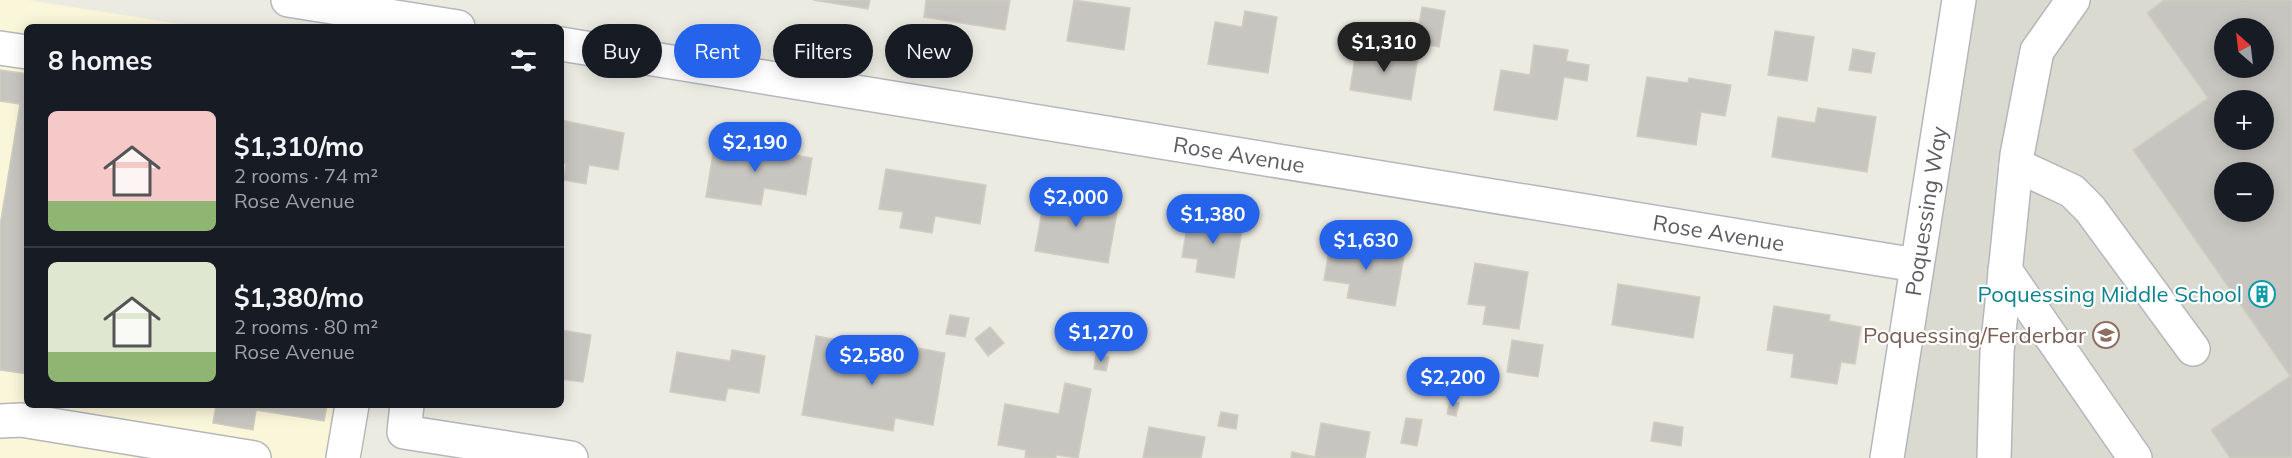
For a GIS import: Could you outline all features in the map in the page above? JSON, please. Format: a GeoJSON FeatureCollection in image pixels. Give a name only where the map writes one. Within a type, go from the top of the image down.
{"type":"FeatureCollection","features":[{"type":"Feature","properties":{"kind":"street"},"geometry":{"type":"LineString","coordinates":[[288,0],[439,24]]}},
{"type":"Feature","properties":{"kind":"street","name":"Poquessing Way"},"geometry":{"type":"LineString","coordinates":[[1887,458],[1959,0]]}},
{"type":"Feature","properties":{"kind":"street"},"geometry":{"type":"LineString","coordinates":[[1994,458],[1997,352],[2016,165],[2037,51],[2073,0]]}},
{"type":"Feature","properties":{"kind":"street","name":"Rose Avenue"},"geometry":{"type":"LineString","coordinates":[[564,44],[1916,266]]}},
{"type":"Feature","properties":{"kind":"street"},"geometry":{"type":"LineString","coordinates":[[0,48],[24,52]]}},
{"type":"Feature","properties":{"kind":"street"},"geometry":{"type":"LineString","coordinates":[[2016,165],[2072,191],[2090,208],[2193,349]]}},
{"type":"Feature","properties":{"kind":"street"},"geometry":{"type":"LineString","coordinates":[[2005,270],[2135,458]]}},
{"type":"Feature","properties":{"kind":"street"},"geometry":{"type":"LineString","coordinates":[[343,458],[351,408]]}},
{"type":"Feature","properties":{"kind":"street"},"geometry":{"type":"LineString","coordinates":[[407,408],[404,432],[571,458]]}},
{"type":"Feature","properties":{"kind":"street"},"geometry":{"type":"LineString","coordinates":[[0,421],[21,420],[254,458]]}},
{"type":"Feature","properties":{"kind":"shaded area"},"geometry":{"type":"Polygon","coordinates":[[[0,0],[28,0],[179,24],[24,24],[24,408],[370,408],[362,458],[0,458],[0,0]]]}},
{"type":"Feature","properties":{"kind":"shaded area","name":"Poquessing/Ferderbar"},"geometry":{"type":"Polygon","coordinates":[[[1975,0],[2292,0],[2292,458],[1901,458],[1975,0]]]}},
{"type":"Feature","properties":{"kind":"building"},"geometry":{"type":"Polygon","coordinates":[[[813,0],[870,0],[868,9],[813,0]]]}},
{"type":"Feature","properties":{"kind":"building"},"geometry":{"type":"Polygon","coordinates":[[[926,0],[1010,0],[1005,30],[924,17],[926,0]]]}},
{"type":"Feature","properties":{"kind":"building"},"geometry":{"type":"Polygon","coordinates":[[[1074,0],[1130,8],[1124,50],[1067,41],[1074,0]]]}},
{"type":"Feature","properties":{"kind":"building","name":"Poquessing Middle School"},"geometry":{"type":"Polygon","coordinates":[[[2164,0],[2292,0],[2292,458],[2230,458],[2211,430],[2290,376],[2133,150],[2208,98],[2147,13],[2164,0]]]}},
{"type":"Feature","properties":{"kind":"building"},"geometry":{"type":"Polygon","coordinates":[[[1422,7],[1445,11],[1439,47],[1416,43],[1422,7]]]}},
{"type":"Feature","properties":{"kind":"building"},"geometry":{"type":"Polygon","coordinates":[[[1245,11],[1277,17],[1268,73],[1208,64],[1215,22],[1242,27],[1245,11]]]}},
{"type":"Feature","properties":{"kind":"building"},"geometry":{"type":"Polygon","coordinates":[[[1775,31],[1814,37],[1807,81],[1768,75],[1775,31]]]}},
{"type":"Feature","properties":{"kind":"building"},"geometry":{"type":"Polygon","coordinates":[[[1534,45],[1568,50],[1566,61],[1589,65],[1587,81],[1564,77],[1557,120],[1494,110],[1501,70],[1530,75],[1534,45]]]}},
{"type":"Feature","properties":{"kind":"building"},"geometry":{"type":"Polygon","coordinates":[[[1357,46],[1418,56],[1411,100],[1350,90],[1357,46]]]}},
{"type":"Feature","properties":{"kind":"building"},"geometry":{"type":"Polygon","coordinates":[[[1853,49],[1875,53],[1871,73],[1849,70],[1853,49]]]}},
{"type":"Feature","properties":{"kind":"building"},"geometry":{"type":"Polygon","coordinates":[[[0,70],[24,74],[24,374],[0,370],[0,226],[20,104],[0,101],[0,70]]]}},
{"type":"Feature","properties":{"kind":"building"},"geometry":{"type":"Polygon","coordinates":[[[1647,77],[1688,83],[1689,78],[1731,85],[1725,116],[1701,112],[1696,145],[1637,136],[1647,77]]]}},
{"type":"Feature","properties":{"kind":"building"},"geometry":{"type":"Polygon","coordinates":[[[1818,108],[1876,117],[1867,172],[1772,157],[1778,117],[1815,123],[1818,108]]]}},
{"type":"Feature","properties":{"kind":"building"},"geometry":{"type":"Polygon","coordinates":[[[564,121],[624,133],[618,170],[589,165],[586,184],[564,180],[566,164],[564,164],[564,121]]]}},
{"type":"Feature","properties":{"kind":"building"},"geometry":{"type":"Polygon","coordinates":[[[715,141],[812,158],[806,195],[764,188],[761,205],[706,197],[715,141]]]}},
{"type":"Feature","properties":{"kind":"building"},"geometry":{"type":"Polygon","coordinates":[[[886,169],[986,185],[980,224],[935,216],[932,233],[900,228],[903,212],[879,209],[886,169]]]}},
{"type":"Feature","properties":{"kind":"building"},"geometry":{"type":"Polygon","coordinates":[[[1045,194],[1118,206],[1108,263],[1035,251],[1045,194]]]}},
{"type":"Feature","properties":{"kind":"building"},"geometry":{"type":"Polygon","coordinates":[[[1189,215],[1243,224],[1234,278],[1196,272],[1198,259],[1182,257],[1189,215]]]}},
{"type":"Feature","properties":{"kind":"building"},"geometry":{"type":"Polygon","coordinates":[[[1331,239],[1405,251],[1395,306],[1347,298],[1350,284],[1324,280],[1331,239]]]}},
{"type":"Feature","properties":{"kind":"building"},"geometry":{"type":"Polygon","coordinates":[[[1475,263],[1528,272],[1519,329],[1483,324],[1486,306],[1468,304],[1475,263]]]}},
{"type":"Feature","properties":{"kind":"building"},"geometry":{"type":"Polygon","coordinates":[[[1618,284],[1700,297],[1693,338],[1612,325],[1618,284]]]}},
{"type":"Feature","properties":{"kind":"building"},"geometry":{"type":"Polygon","coordinates":[[[1774,306],[1830,315],[1829,321],[1861,327],[1855,364],[1841,362],[1837,384],[1791,377],[1794,354],[1767,350],[1774,306]]]}},
{"type":"Feature","properties":{"kind":"building"},"geometry":{"type":"Polygon","coordinates":[[[950,315],[969,318],[965,337],[946,334],[950,315]]]}},
{"type":"Feature","properties":{"kind":"building"},"geometry":{"type":"Polygon","coordinates":[[[990,327],[1004,343],[988,356],[975,339],[990,327]]]}},
{"type":"Feature","properties":{"kind":"building"},"geometry":{"type":"Polygon","coordinates":[[[564,330],[591,335],[583,382],[564,379],[564,330]]]}},
{"type":"Feature","properties":{"kind":"building"},"geometry":{"type":"Polygon","coordinates":[[[816,336],[855,343],[853,358],[903,366],[907,346],[945,353],[933,425],[895,418],[893,431],[802,415],[816,336]]]}},
{"type":"Feature","properties":{"kind":"building"},"geometry":{"type":"Polygon","coordinates":[[[1512,340],[1543,345],[1538,377],[1507,372],[1512,340]]]}},
{"type":"Feature","properties":{"kind":"building"},"geometry":{"type":"Polygon","coordinates":[[[732,350],[765,356],[759,393],[728,388],[725,401],[670,392],[677,352],[730,361],[732,350]]]}},
{"type":"Feature","properties":{"kind":"building"},"geometry":{"type":"Polygon","coordinates":[[[1096,355],[1109,357],[1106,371],[1094,369],[1096,355]]]}},
{"type":"Feature","properties":{"kind":"building"},"geometry":{"type":"Polygon","coordinates":[[[1065,383],[1091,389],[1078,458],[1056,455],[1056,458],[1029,458],[1025,457],[1026,450],[998,445],[1005,404],[1059,414],[1065,383]]]}},
{"type":"Feature","properties":{"kind":"building"},"geometry":{"type":"Polygon","coordinates":[[[1450,401],[1459,403],[1456,416],[1447,414],[1450,401]]]}},
{"type":"Feature","properties":{"kind":"building"},"geometry":{"type":"Polygon","coordinates":[[[216,408],[326,408],[324,421],[256,410],[253,430],[213,423],[216,408]]]}},
{"type":"Feature","properties":{"kind":"building"},"geometry":{"type":"Polygon","coordinates":[[[1221,412],[1238,415],[1236,429],[1218,426],[1221,412]]]}},
{"type":"Feature","properties":{"kind":"building"},"geometry":{"type":"Polygon","coordinates":[[[1406,418],[1422,420],[1417,446],[1401,443],[1406,418]]]}},
{"type":"Feature","properties":{"kind":"building"},"geometry":{"type":"Polygon","coordinates":[[[1654,422],[1683,427],[1681,446],[1651,441],[1654,422]]]}},
{"type":"Feature","properties":{"kind":"building"},"geometry":{"type":"Polygon","coordinates":[[[1321,423],[1370,432],[1365,458],[1291,458],[1292,452],[1315,457],[1321,423]]]}},
{"type":"Feature","properties":{"kind":"building"},"geometry":{"type":"Polygon","coordinates":[[[1149,427],[1205,437],[1201,458],[1143,458],[1149,427]]]}},
{"type":"Feature","properties":{"kind":"place","name":"Poquessing Middle School"},"geometry":{"type":"Point","coordinates":[2262,294]}},
{"type":"Feature","properties":{"kind":"place","name":"Poquessing/Ferderbar"},"geometry":{"type":"Point","coordinates":[2106,335]}}]}
